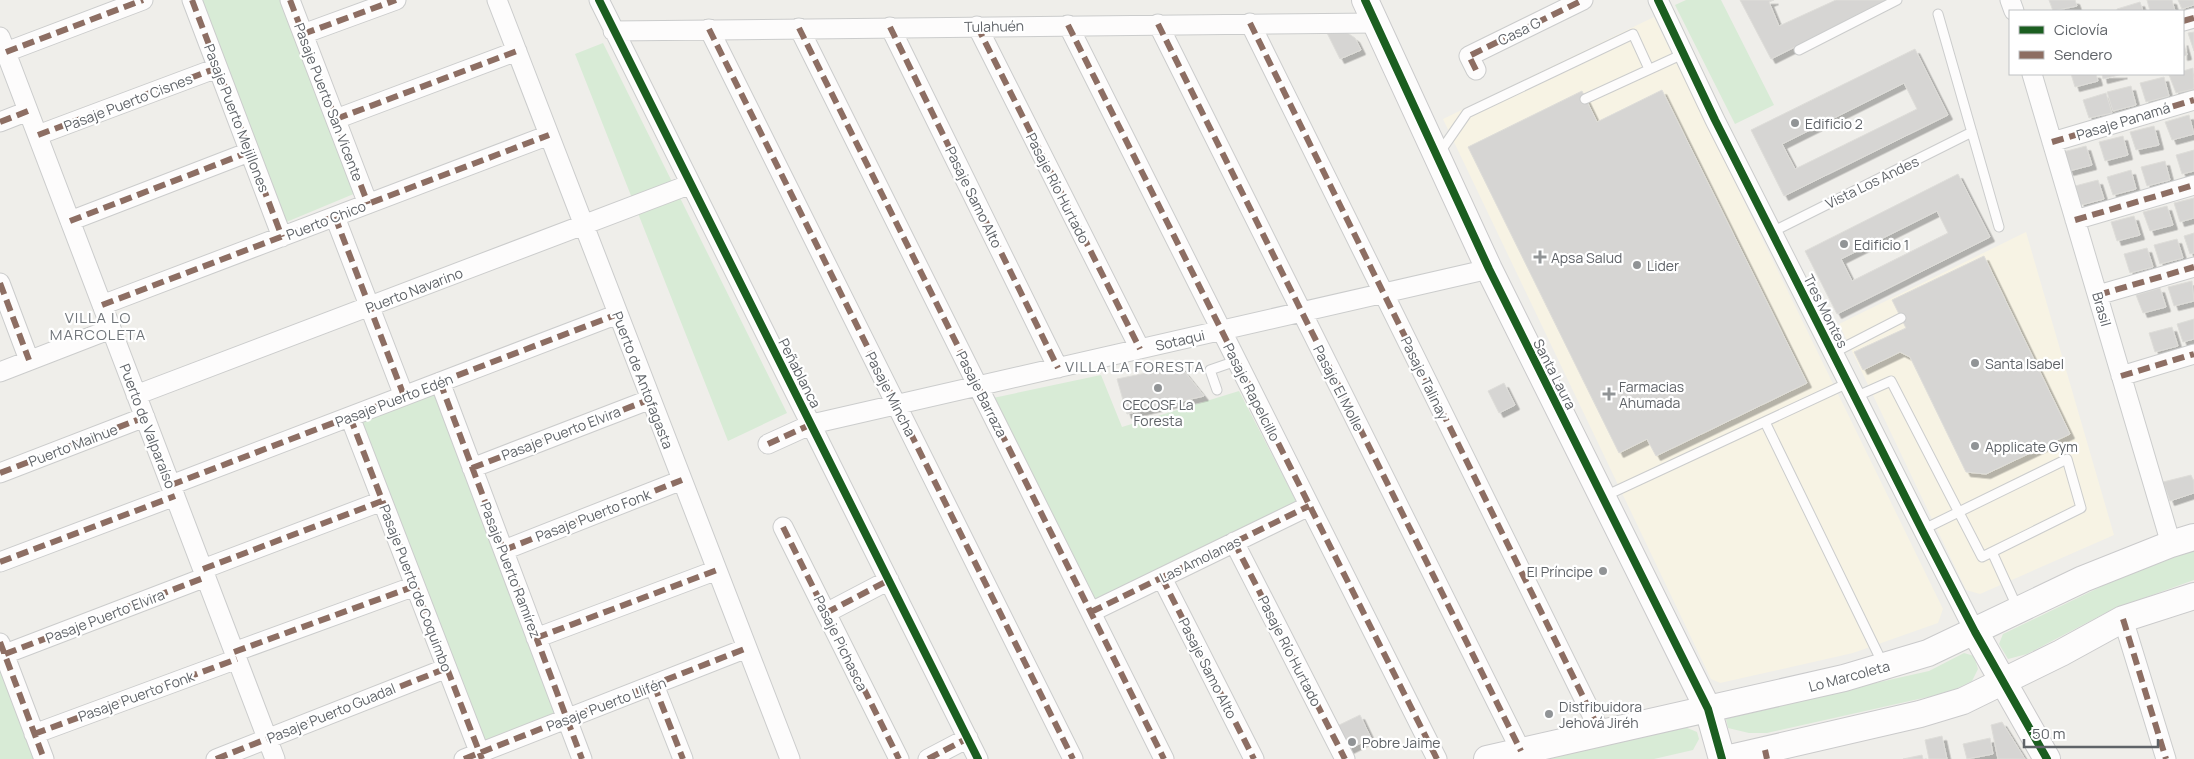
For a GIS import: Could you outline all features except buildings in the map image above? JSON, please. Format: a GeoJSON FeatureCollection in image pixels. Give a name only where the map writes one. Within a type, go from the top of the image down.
{"type":"FeatureCollection","features":[{"type":"Feature","properties":{"kind":"street"},"geometry":{"type":"LineString","coordinates":[[3,44],[143,0]]}},
{"type":"Feature","properties":{"kind":"street","name":"Pasaje Puerto Mejillones"},"geometry":{"type":"LineString","coordinates":[[192,0],[282,237]]}},
{"type":"Feature","properties":{"kind":"street","name":"Pasaje Puerto San Vicente"},"geometry":{"type":"LineString","coordinates":[[290,0],[368,204]]}},
{"type":"Feature","properties":{"kind":"street"},"geometry":{"type":"LineString","coordinates":[[303,34],[396,0]]}},
{"type":"Feature","properties":{"kind":"street","name":"Puerto de Antofagasta"},"geometry":{"type":"LineString","coordinates":[[497,0],[790,759]]}},
{"type":"Feature","properties":{"kind":"street","name":"Peñablanca"},"geometry":{"type":"LineString","coordinates":[[599,0],[978,759]]}},
{"type":"Feature","properties":{"kind":"street","name":"Casa G"},"geometry":{"type":"LineString","coordinates":[[1476,70],[1469,56],[1583,0]]}},
{"type":"Feature","properties":{"kind":"street","name":"Tres Montes"},"geometry":{"type":"LineString","coordinates":[[1658,0],[1772,232],[1975,632]]}},
{"type":"Feature","properties":{"kind":"street","name":"Tulahuén"},"geometry":{"type":"LineString","coordinates":[[613,31],[1250,23],[1368,6]]}},
{"type":"Feature","properties":{"kind":"street","name":"Santa Laura"},"geometry":{"type":"LineString","coordinates":[[1368,6],[1489,269],[1708,709],[1722,759]]}},
{"type":"Feature","properties":{"kind":"street","name":"Pasaje Talinay"},"geometry":{"type":"LineString","coordinates":[[1250,23],[1601,733]]}},
{"type":"Feature","properties":{"kind":"street","name":"Pasaje El Molle"},"geometry":{"type":"LineString","coordinates":[[1158,24],[1521,751]]}},
{"type":"Feature","properties":{"kind":"street","name":"Pasaje Rapelcillo"},"geometry":{"type":"LineString","coordinates":[[1068,25],[1437,759]]}},
{"type":"Feature","properties":{"kind":"street","name":"Pasaje Río Hurtado"},"geometry":{"type":"LineString","coordinates":[[977,26],[1140,349]]}},
{"type":"Feature","properties":{"kind":"street","name":"Pasaje Samo Alto"},"geometry":{"type":"LineString","coordinates":[[890,27],[1058,368]]}},
{"type":"Feature","properties":{"kind":"street","name":"Pasaje Barraza"},"geometry":{"type":"LineString","coordinates":[[799,28],[1164,759]]}},
{"type":"Feature","properties":{"kind":"street","name":"Pasaje Mincha"},"geometry":{"type":"LineString","coordinates":[[709,29],[1073,759]]}},
{"type":"Feature","properties":{"kind":"street","name":"Puerto de Valparaíso"},"geometry":{"type":"LineString","coordinates":[[3,44],[275,759]]}},
{"type":"Feature","properties":{"kind":"street"},"geometry":{"type":"LineString","coordinates":[[336,119],[517,51]]}},
{"type":"Feature","properties":{"kind":"street","name":"Pasaje Puerto Cisnes"},"geometry":{"type":"LineString","coordinates":[[38,136],[218,68]]}},
{"type":"Feature","properties":{"kind":"street","name":"Brasil"},"geometry":{"type":"LineString","coordinates":[[2032,75],[2122,376],[2183,541]]}},
{"type":"Feature","properties":{"kind":"street","name":"Pasaje Panamá"},"geometry":{"type":"LineString","coordinates":[[2052,142],[2194,100]]}},
{"type":"Feature","properties":{"kind":"street"},"geometry":{"type":"LineString","coordinates":[[0,122],[28,111]]}},
{"type":"Feature","properties":{"kind":"street","name":"Puerto Chico"},"geometry":{"type":"LineString","coordinates":[[102,305],[549,135]]}},
{"type":"Feature","properties":{"kind":"street"},"geometry":{"type":"LineString","coordinates":[[70,221],[250,152]]}},
{"type":"Feature","properties":{"kind":"street","name":"Puerto Navarino"},"geometry":{"type":"LineString","coordinates":[[136,395],[691,184]]}},
{"type":"Feature","properties":{"kind":"street"},"geometry":{"type":"LineString","coordinates":[[2075,220],[2194,185]]}},
{"type":"Feature","properties":{"kind":"street"},"geometry":{"type":"LineString","coordinates":[[335,216],[404,396]]}},
{"type":"Feature","properties":{"kind":"street"},"geometry":{"type":"LineString","coordinates":[[2098,295],[2194,267]]}},
{"type":"Feature","properties":{"kind":"street","name":"Sotaqui"},"geometry":{"type":"LineString","coordinates":[[768,444],[812,424],[1489,269]]}},
{"type":"Feature","properties":{"kind":"street"},"geometry":{"type":"LineString","coordinates":[[0,283],[29,360]]}},
{"type":"Feature","properties":{"kind":"street","name":"Pasaje Puerto Edén"},"geometry":{"type":"LineString","coordinates":[[0,562],[350,417],[618,314]]}},
{"type":"Feature","properties":{"kind":"street"},"geometry":{"type":"LineString","coordinates":[[0,372],[111,329]]}},
{"type":"Feature","properties":{"kind":"street"},"geometry":{"type":"LineString","coordinates":[[2122,376],[2194,354]]}},
{"type":"Feature","properties":{"kind":"street","name":"Pasaje Puerto Ramírez"},"geometry":{"type":"LineString","coordinates":[[440,382],[582,759]]}},
{"type":"Feature","properties":{"kind":"street","name":"Pasaje Puerto Elvira"},"geometry":{"type":"LineString","coordinates":[[472,468],[651,399]]}},
{"type":"Feature","properties":{"kind":"street","name":"Puerto Maihue"},"geometry":{"type":"LineString","coordinates":[[0,472],[145,417]]}},
{"type":"Feature","properties":{"kind":"street","name":"Pasaje Puerto de Coquimbo"},"geometry":{"type":"LineString","coordinates":[[350,417],[447,668],[475,757]]}},
{"type":"Feature","properties":{"kind":"street","name":"Pasaje Puerto Fonk"},"geometry":{"type":"LineString","coordinates":[[504,550],[682,480]]}},
{"type":"Feature","properties":{"kind":"street","name":"Pasaje Puerto Elvira"},"geometry":{"type":"LineString","coordinates":[[2,648],[204,573],[382,501]]}},
{"type":"Feature","properties":{"kind":"street","name":"Las Amolanas"},"geometry":{"type":"LineString","coordinates":[[1091,612],[1309,506]]}},
{"type":"Feature","properties":{"kind":"street","name":"Pasaje Pichasca"},"geometry":{"type":"LineString","coordinates":[[784,527],[899,759]]}},
{"type":"Feature","properties":{"kind":"street","name":"Lo Marcoleta"},"geometry":{"type":"LineString","coordinates":[[1487,759],[1885,667],[1928,653],[2083,579],[2183,541]]}},
{"type":"Feature","properties":{"kind":"street","name":"Pasaje Río Hurtado"},"geometry":{"type":"LineString","coordinates":[[1234,542],[1345,759]]}},
{"type":"Feature","properties":{"kind":"street"},"geometry":{"type":"LineString","coordinates":[[536,638],[717,570]]}},
{"type":"Feature","properties":{"kind":"street","name":"Pasaje Samo Alto"},"geometry":{"type":"LineString","coordinates":[[1162,578],[1254,759]]}},
{"type":"Feature","properties":{"kind":"street"},"geometry":{"type":"LineString","coordinates":[[826,613],[889,580]]}},
{"type":"Feature","properties":{"kind":"street","name":"Pasaje Puerto Fonk"},"geometry":{"type":"LineString","coordinates":[[34,734],[415,586]]}},
{"type":"Feature","properties":{"kind":"street"},"geometry":{"type":"LineString","coordinates":[[1726,759],[1766,754],[1963,701],[2061,653],[2123,619],[2194,596]]}},
{"type":"Feature","properties":{"kind":"street"},"geometry":{"type":"LineString","coordinates":[[2123,619],[2166,759]]}},
{"type":"Feature","properties":{"kind":"street"},"geometry":{"type":"LineString","coordinates":[[1975,632],[2047,759]]}},
{"type":"Feature","properties":{"kind":"street"},"geometry":{"type":"LineString","coordinates":[[2,648],[44,759]]}},
{"type":"Feature","properties":{"kind":"street","name":"Pasaje Puerto Llifén"},"geometry":{"type":"LineString","coordinates":[[475,757],[747,648]]}},
{"type":"Feature","properties":{"kind":"street","name":"Pasaje Puerto Guadal"},"geometry":{"type":"LineString","coordinates":[[216,759],[447,668]]}},
{"type":"Feature","properties":{"kind":"street"},"geometry":{"type":"LineString","coordinates":[[654,685],[683,759]]}},
{"type":"Feature","properties":{"kind":"street"},"geometry":{"type":"LineString","coordinates":[[928,759],[968,738]]}},
{"type":"Feature","properties":{"kind":"lane"},"geometry":{"type":"LineString","coordinates":[[1799,50],[1897,0]]}},
{"type":"Feature","properties":{"kind":"lane"},"geometry":{"type":"LineString","coordinates":[[1938,14],[1999,227]]}},
{"type":"Feature","properties":{"kind":"lane"},"geometry":{"type":"LineString","coordinates":[[1437,157],[1467,112],[1633,34],[1649,69]]}},
{"type":"Feature","properties":{"kind":"lane"},"geometry":{"type":"LineString","coordinates":[[1586,99],[1683,54]]}},
{"type":"Feature","properties":{"kind":"lane","name":"Vista Los Andes"},"geometry":{"type":"LineString","coordinates":[[1772,232],[1972,132]]}},
{"type":"Feature","properties":{"kind":"lane"},"geometry":{"type":"LineString","coordinates":[[1833,353],[1901,318]]}},
{"type":"Feature","properties":{"kind":"lane"},"geometry":{"type":"LineString","coordinates":[[1217,390],[1210,370],[1236,361]]}},
{"type":"Feature","properties":{"kind":"lane"},"geometry":{"type":"LineString","coordinates":[[1603,497],[1764,422],[1852,390],[1891,381],[1958,512],[1982,557],[2081,508],[2067,459],[1958,512],[1922,530]]}},
{"type":"Feature","properties":{"kind":"lane"},"geometry":{"type":"LineString","coordinates":[[1764,422],[1885,667]]}},
{"type":"Feature","properties":{"kind":"lane"},"geometry":{"type":"LineString","coordinates":[[1992,552],[2019,611]]}},
{"type":"Feature","properties":{"kind":"shaded area"},"geometry":{"type":"Polygon","coordinates":[[[1654,17],[1943,609],[1938,623],[1853,653],[1720,683],[1711,679],[1443,119],[1654,17]]]}},
{"type":"Feature","properties":{"kind":"shaded area"},"geometry":{"type":"Polygon","coordinates":[[[2026,232],[2114,535],[1980,594],[1966,590],[1839,324],[2026,232]]]}},
{"type":"Feature","properties":{"kind":"green space"},"geometry":{"type":"Polygon","coordinates":[[[199,0],[282,0],[356,193],[284,223],[199,0]]]}},
{"type":"Feature","properties":{"kind":"green space"},"geometry":{"type":"Polygon","coordinates":[[[1686,0],[1721,0],[1774,105],[1735,124],[1675,5],[1686,0]]]}},
{"type":"Feature","properties":{"kind":"green space"},"geometry":{"type":"Polygon","coordinates":[[[603,43],[787,413],[728,441],[575,54],[603,43]]]}},
{"type":"Feature","properties":{"kind":"green space"},"geometry":{"type":"Polygon","coordinates":[[[1101,375],[1122,427],[1239,391],[1297,503],[1096,601],[993,398],[1101,375]]]}},
{"type":"Feature","properties":{"kind":"green space"},"geometry":{"type":"Polygon","coordinates":[[[433,391],[558,713],[482,743],[357,421],[433,391]]]}},
{"type":"Feature","properties":{"kind":"green space"},"geometry":{"type":"Polygon","coordinates":[[[2194,549],[2194,580],[2113,609],[2027,654],[2008,659],[1999,644],[2003,634],[2154,561],[2194,549]]]}},
{"type":"Feature","properties":{"kind":"green space"},"geometry":{"type":"Polygon","coordinates":[[[1964,653],[1974,656],[1978,669],[1972,681],[1950,692],[1767,733],[1749,733],[1728,728],[1726,719],[1745,712],[1929,671],[1964,653]]]}},
{"type":"Feature","properties":{"kind":"green space"},"geometry":{"type":"Polygon","coordinates":[[[0,658],[39,759],[0,759],[0,658]]]}},
{"type":"Feature","properties":{"kind":"green space"},"geometry":{"type":"Polygon","coordinates":[[[1685,727],[1697,732],[1699,739],[1693,750],[1654,759],[1546,759],[1685,727]]]}},
{"type":"Feature","properties":{"kind":"marked path"},"geometry":{"type":"LineString","coordinates":[[6,52],[143,0]]}},
{"type":"Feature","properties":{"kind":"marked path"},"geometry":{"type":"LineString","coordinates":[[192,0],[282,237]]}},
{"type":"Feature","properties":{"kind":"marked path"},"geometry":{"type":"LineString","coordinates":[[290,0],[368,204]]}},
{"type":"Feature","properties":{"kind":"marked path"},"geometry":{"type":"LineString","coordinates":[[303,34],[396,0]]}},
{"type":"Feature","properties":{"kind":"marked path"},"geometry":{"type":"LineString","coordinates":[[1476,70],[1469,56],[1583,0]]}},
{"type":"Feature","properties":{"kind":"marked path"},"geometry":{"type":"LineString","coordinates":[[2184,21],[2194,18]]}},
{"type":"Feature","properties":{"kind":"marked path"},"geometry":{"type":"LineString","coordinates":[[1250,23],[1601,733]]}},
{"type":"Feature","properties":{"kind":"marked path"},"geometry":{"type":"LineString","coordinates":[[1158,24],[1521,751]]}},
{"type":"Feature","properties":{"kind":"marked path"},"geometry":{"type":"LineString","coordinates":[[1068,25],[1437,759]]}},
{"type":"Feature","properties":{"kind":"marked path"},"geometry":{"type":"LineString","coordinates":[[977,26],[1140,349]]}},
{"type":"Feature","properties":{"kind":"marked path"},"geometry":{"type":"LineString","coordinates":[[890,27],[1058,368]]}},
{"type":"Feature","properties":{"kind":"marked path"},"geometry":{"type":"LineString","coordinates":[[799,28],[1164,759]]}},
{"type":"Feature","properties":{"kind":"marked path"},"geometry":{"type":"LineString","coordinates":[[709,29],[1073,759]]}},
{"type":"Feature","properties":{"kind":"marked path"},"geometry":{"type":"LineString","coordinates":[[336,119],[517,51]]}},
{"type":"Feature","properties":{"kind":"marked path"},"geometry":{"type":"LineString","coordinates":[[38,135],[217,68]]}},
{"type":"Feature","properties":{"kind":"marked path"},"geometry":{"type":"LineString","coordinates":[[2052,142],[2194,100]]}},
{"type":"Feature","properties":{"kind":"marked path"},"geometry":{"type":"LineString","coordinates":[[0,122],[28,111]]}},
{"type":"Feature","properties":{"kind":"marked path"},"geometry":{"type":"LineString","coordinates":[[102,305],[549,135]]}},
{"type":"Feature","properties":{"kind":"marked path"},"geometry":{"type":"LineString","coordinates":[[70,221],[249,152]]}},
{"type":"Feature","properties":{"kind":"marked path"},"geometry":{"type":"LineString","coordinates":[[2075,220],[2194,185]]}},
{"type":"Feature","properties":{"kind":"marked path"},"geometry":{"type":"LineString","coordinates":[[335,217],[404,396]]}},
{"type":"Feature","properties":{"kind":"marked path"},"geometry":{"type":"LineString","coordinates":[[2098,295],[2194,267]]}},
{"type":"Feature","properties":{"kind":"marked path"},"geometry":{"type":"LineString","coordinates":[[0,283],[29,360]]}},
{"type":"Feature","properties":{"kind":"marked path"},"geometry":{"type":"LineString","coordinates":[[171,485],[618,314]]}},
{"type":"Feature","properties":{"kind":"marked path"},"geometry":{"type":"LineString","coordinates":[[2121,376],[2194,354]]}},
{"type":"Feature","properties":{"kind":"marked path"},"geometry":{"type":"LineString","coordinates":[[440,382],[582,759]]}},
{"type":"Feature","properties":{"kind":"marked path"},"geometry":{"type":"LineString","coordinates":[[472,468],[651,399]]}},
{"type":"Feature","properties":{"kind":"marked path"},"geometry":{"type":"LineString","coordinates":[[0,473],[145,417]]}},
{"type":"Feature","properties":{"kind":"marked path"},"geometry":{"type":"LineString","coordinates":[[350,417],[482,759]]}},
{"type":"Feature","properties":{"kind":"marked path"},"geometry":{"type":"LineString","coordinates":[[768,444],[812,424]]}},
{"type":"Feature","properties":{"kind":"marked path"},"geometry":{"type":"LineString","coordinates":[[504,550],[682,480]]}},
{"type":"Feature","properties":{"kind":"marked path"},"geometry":{"type":"LineString","coordinates":[[0,562],[175,496]]}},
{"type":"Feature","properties":{"kind":"marked path"},"geometry":{"type":"LineString","coordinates":[[203,569],[382,501]]}},
{"type":"Feature","properties":{"kind":"marked path"},"geometry":{"type":"LineString","coordinates":[[1091,612],[1309,506]]}},
{"type":"Feature","properties":{"kind":"marked path"},"geometry":{"type":"LineString","coordinates":[[783,527],[899,759]]}},
{"type":"Feature","properties":{"kind":"marked path"},"geometry":{"type":"LineString","coordinates":[[1234,542],[1345,759]]}},
{"type":"Feature","properties":{"kind":"marked path"},"geometry":{"type":"LineString","coordinates":[[536,638],[717,570]]}},
{"type":"Feature","properties":{"kind":"marked path"},"geometry":{"type":"LineString","coordinates":[[5,654],[206,577]]}},
{"type":"Feature","properties":{"kind":"marked path"},"geometry":{"type":"LineString","coordinates":[[1162,578],[1254,759]]}},
{"type":"Feature","properties":{"kind":"marked path"},"geometry":{"type":"LineString","coordinates":[[826,613],[889,580]]}},
{"type":"Feature","properties":{"kind":"marked path"},"geometry":{"type":"LineString","coordinates":[[234,652],[415,586]]}},
{"type":"Feature","properties":{"kind":"marked path"},"geometry":{"type":"LineString","coordinates":[[2123,619],[2166,759]]}},
{"type":"Feature","properties":{"kind":"marked path"},"geometry":{"type":"LineString","coordinates":[[0,642],[44,759]]}},
{"type":"Feature","properties":{"kind":"marked path"},"geometry":{"type":"LineString","coordinates":[[464,759],[747,648]]}},
{"type":"Feature","properties":{"kind":"marked path"},"geometry":{"type":"LineString","coordinates":[[34,734],[237,659]]}},
{"type":"Feature","properties":{"kind":"marked path"},"geometry":{"type":"LineString","coordinates":[[216,759],[447,668]]}},
{"type":"Feature","properties":{"kind":"marked path"},"geometry":{"type":"LineString","coordinates":[[654,685],[683,759]]}},
{"type":"Feature","properties":{"kind":"marked path"},"geometry":{"type":"LineString","coordinates":[[928,759],[968,738]]}},
{"type":"Feature","properties":{"kind":"marked path"},"geometry":{"type":"LineString","coordinates":[[1765,750],[1767,759]]}},
{"type":"Feature","properties":{"kind":"cycle path"},"geometry":{"type":"LineString","coordinates":[[599,0],[978,759]]}},
{"type":"Feature","properties":{"kind":"cycle path"},"geometry":{"type":"LineString","coordinates":[[1365,0],[1489,269],[1708,709],[1722,759]]}},
{"type":"Feature","properties":{"kind":"cycle path"},"geometry":{"type":"LineString","coordinates":[[1658,0],[1715,120],[1922,530],[1975,632],[2047,759]]}},
{"type":"Feature","properties":{"kind":"place","name":"Edificio 2"},"geometry":{"type":"Point","coordinates":[1795,123]}},
{"type":"Feature","properties":{"kind":"place","name":"Edificio 1"},"geometry":{"type":"Point","coordinates":[1844,244]}},
{"type":"Feature","properties":{"kind":"place","name":"Apsa Salud"},"geometry":{"type":"Point","coordinates":[1540,257]}},
{"type":"Feature","properties":{"kind":"place","name":"Lider"},"geometry":{"type":"Point","coordinates":[1637,265]}},
{"type":"Feature","properties":{"kind":"place","name":"Santa Isabel"},"geometry":{"type":"Point","coordinates":[1975,363]}},
{"type":"Feature","properties":{"kind":"place","name":"CECOSF La Foresta"},"geometry":{"type":"Point","coordinates":[1158,388]}},
{"type":"Feature","properties":{"kind":"place","name":"Farmacias Ahumada"},"geometry":{"type":"Point","coordinates":[1609,394]}},
{"type":"Feature","properties":{"kind":"place","name":"Applicate Gym"},"geometry":{"type":"Point","coordinates":[1975,446]}},
{"type":"Feature","properties":{"kind":"place","name":"El Príncipe"},"geometry":{"type":"Point","coordinates":[1603,571]}},
{"type":"Feature","properties":{"kind":"place","name":"Distribuidora Jehová Jiréh"},"geometry":{"type":"Point","coordinates":[1549,714]}},
{"type":"Feature","properties":{"kind":"place","name":"Pobre Jaime"},"geometry":{"type":"Point","coordinates":[1352,742]}},
{"type":"Feature","properties":{"kind":"district","name":"VILLA LO MARCOLETA"},"geometry":{"type":"Point","coordinates":[98,326]}},
{"type":"Feature","properties":{"kind":"district","name":"VILLA LA FORESTA"},"geometry":{"type":"Point","coordinates":[1135,366]}}]}
